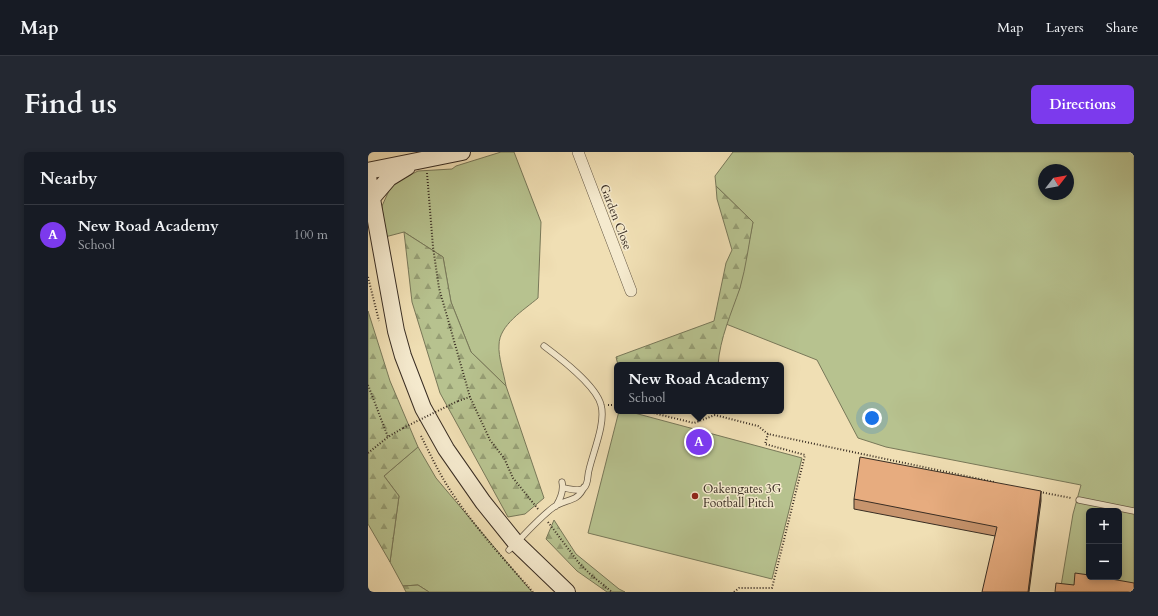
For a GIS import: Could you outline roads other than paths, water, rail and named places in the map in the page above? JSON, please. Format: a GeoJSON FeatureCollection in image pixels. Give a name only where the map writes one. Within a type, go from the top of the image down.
{"type":"FeatureCollection","features":[{"type":"Feature","properties":{"kind":"main road"},"geometry":{"type":"LineString","coordinates":[[368,161],[418,158],[462,152]]}},
{"type":"Feature","properties":{"kind":"main road"},"geometry":{"type":"LineString","coordinates":[[368,171],[418,158]]}},
{"type":"Feature","properties":{"kind":"main road"},"geometry":{"type":"LineString","coordinates":[[372,198],[389,178],[418,158]]}},
{"type":"Feature","properties":{"kind":"main road"},"geometry":{"type":"LineString","coordinates":[[368,177],[396,331],[403,356],[423,408],[446,449],[513,547],[567,592]]}},
{"type":"Feature","properties":{"kind":"main road"},"geometry":{"type":"LineString","coordinates":[[368,238],[383,318],[396,365],[420,422],[429,439],[471,503],[513,547],[552,592]]}},
{"type":"Feature","properties":{"kind":"street","name":"Garden Close"},"geometry":{"type":"LineString","coordinates":[[578,152],[631,290]]}},
{"type":"Feature","properties":{"kind":"lane"},"geometry":{"type":"LineString","coordinates":[[513,547],[556,506],[579,496],[588,481],[589,471],[602,423],[601,405],[595,392],[567,363],[544,346]]}},
{"type":"Feature","properties":{"kind":"lane"},"geometry":{"type":"LineString","coordinates":[[556,506],[564,488],[562,482]]}},
{"type":"Feature","properties":{"kind":"lane"},"geometry":{"type":"LineString","coordinates":[[564,488],[578,490],[584,488]]}},
{"type":"Feature","properties":{"kind":"lane"},"geometry":{"type":"LineString","coordinates":[[1080,500],[1134,510]]}},
{"type":"Feature","properties":{"kind":"place","name":"New Road Academy"},"geometry":{"type":"Point","coordinates":[699,442]}},
{"type":"Feature","properties":{"kind":"place","name":"Oakengates 3G Football Pitch"},"geometry":{"type":"Point","coordinates":[695,496]}}]}
